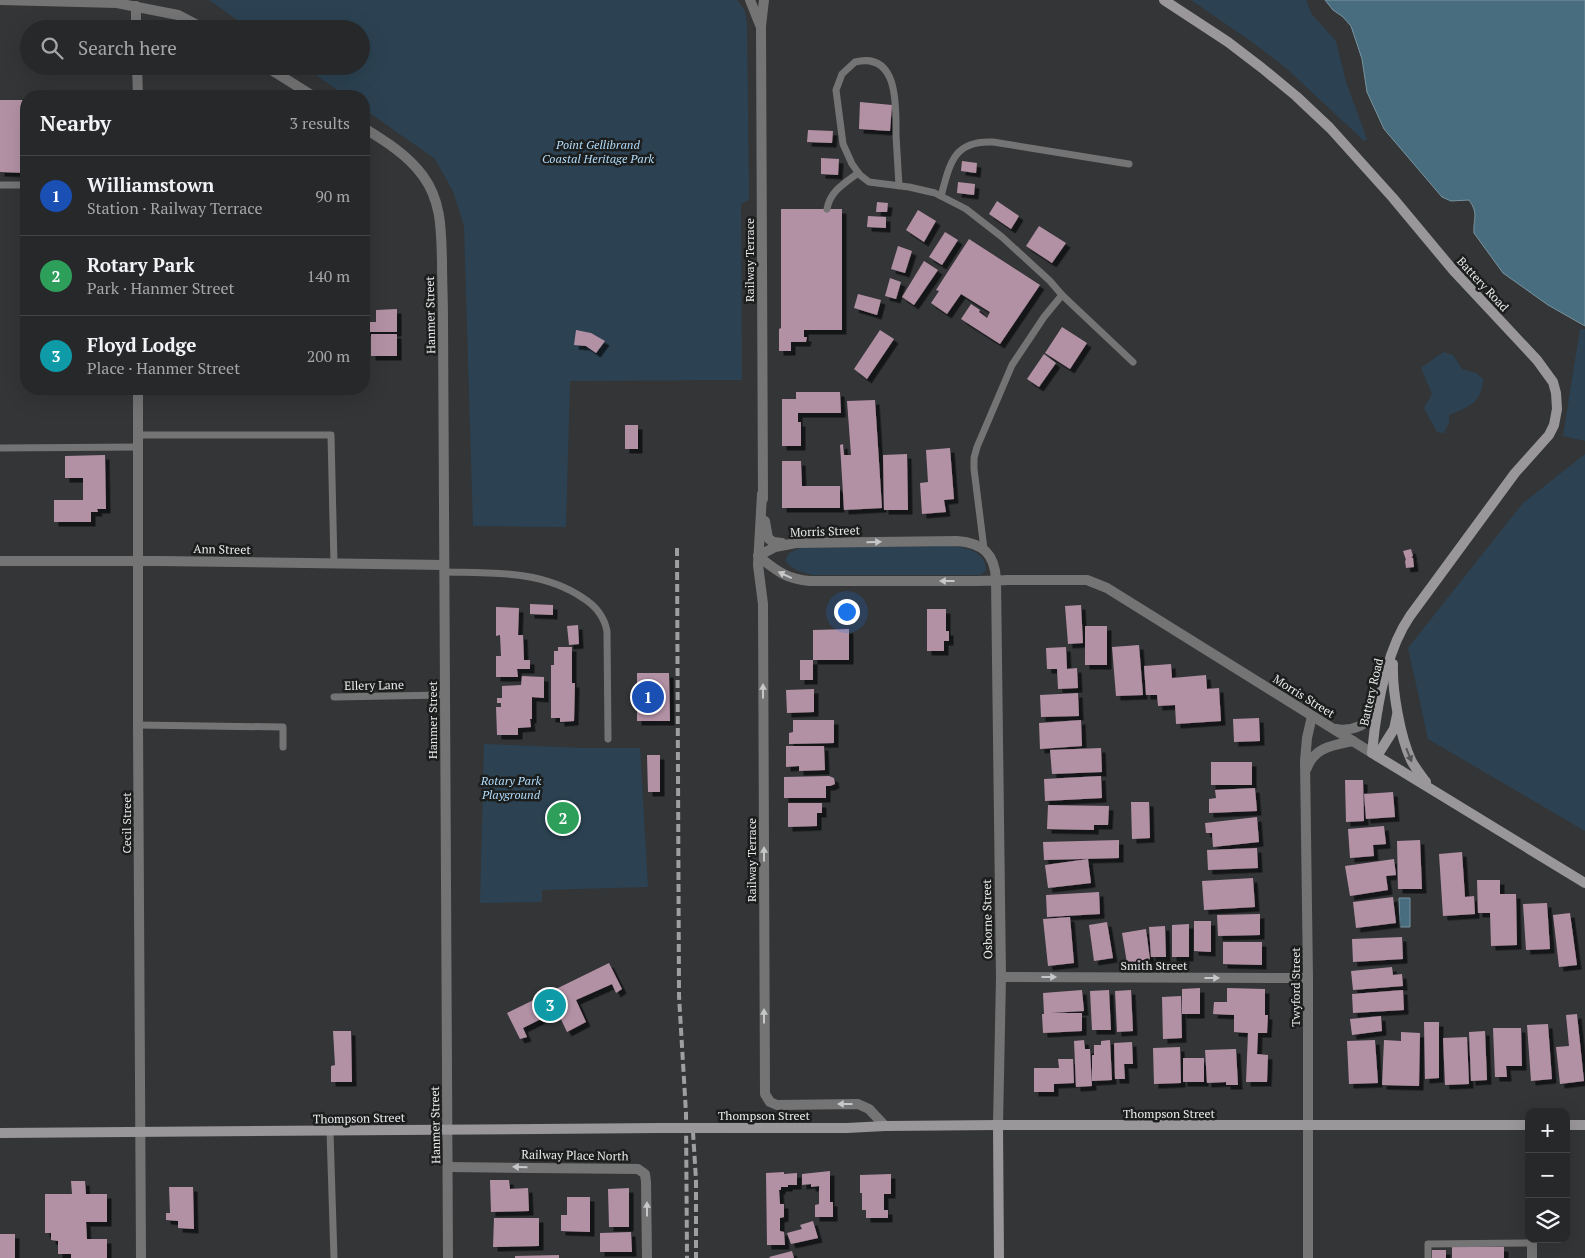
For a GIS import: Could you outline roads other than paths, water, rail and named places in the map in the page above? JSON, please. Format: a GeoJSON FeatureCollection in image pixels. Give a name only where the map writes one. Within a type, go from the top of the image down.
{"type":"FeatureCollection","features":[{"type":"Feature","properties":{"kind":"street"},"geometry":{"type":"LineString","coordinates":[[1,0],[106,2],[178,15],[188,20]]}},
{"type":"Feature","properties":{"kind":"street","name":"Railway Terrace"},"geometry":{"type":"LineString","coordinates":[[750,0],[761,26]]}},
{"type":"Feature","properties":{"kind":"street","name":"Railway Terrace"},"geometry":{"type":"LineString","coordinates":[[764,0],[761,26],[762,494],[758,556],[763,614],[765,1094],[770,1102],[777,1105],[858,1104],[869,1109],[885,1126]]}},
{"type":"Feature","properties":{"kind":"street","name":"Battery Road"},"geometry":{"type":"LineString","coordinates":[[1164,0],[1228,42],[1262,68],[1330,128],[1393,198],[1453,270],[1538,360],[1553,382],[1557,409],[1554,425],[1549,435],[1504,488],[1410,616],[1398,638],[1385,679],[1376,720],[1375,754]]}},
{"type":"Feature","properties":{"kind":"street"},"geometry":{"type":"LineString","coordinates":[[136,6],[136,20]]}},
{"type":"Feature","properties":{"kind":"street"},"geometry":{"type":"LineString","coordinates":[[137,75],[138,90]]}},
{"type":"Feature","properties":{"kind":"street"},"geometry":{"type":"LineString","coordinates":[[279,75],[303,90]]}},
{"type":"Feature","properties":{"kind":"street","name":"Hanmer Street"},"geometry":{"type":"LineString","coordinates":[[370,132],[407,158],[420,172],[428,183],[439,209],[441,225],[448,1258]]}},
{"type":"Feature","properties":{"kind":"street","name":"Cecil Street"},"geometry":{"type":"LineString","coordinates":[[138,395],[141,1258]]}},
{"type":"Feature","properties":{"kind":"street","name":"Railway Terrace"},"geometry":{"type":"LineString","coordinates":[[762,494],[768,538],[776,542],[796,543]]}},
{"type":"Feature","properties":{"kind":"street","name":"Morris Street"},"geometry":{"type":"LineString","coordinates":[[984,549],[969,542],[957,540],[796,543],[769,549],[758,556],[783,575],[792,579],[810,581],[1083,579],[1095,582],[1585,883]]}},
{"type":"Feature","properties":{"kind":"street"},"geometry":{"type":"LineString","coordinates":[[984,549],[994,564],[996,580]]}},
{"type":"Feature","properties":{"kind":"street","name":"Ann Street"},"geometry":{"type":"LineString","coordinates":[[0,562],[138,560],[444,568]]}},
{"type":"Feature","properties":{"kind":"street","name":"Osborne Street"},"geometry":{"type":"LineString","coordinates":[[996,580],[1001,977],[998,1126],[999,1258]]}},
{"type":"Feature","properties":{"kind":"street","name":"Battery Road"},"geometry":{"type":"LineString","coordinates":[[1398,638],[1392,667],[1402,732],[1416,770],[1430,788]]}},
{"type":"Feature","properties":{"kind":"street","name":"Battery Road"},"geometry":{"type":"LineString","coordinates":[[1375,754],[1395,726],[1397,702]]}},
{"type":"Feature","properties":{"kind":"street"},"geometry":{"type":"LineString","coordinates":[[1332,728],[1349,730],[1362,725],[1374,716],[1379,707]]}},
{"type":"Feature","properties":{"kind":"street","name":"Twyford Street"},"geometry":{"type":"LineString","coordinates":[[1308,1258],[1306,777],[1307,738],[1312,716]]}},
{"type":"Feature","properties":{"kind":"street"},"geometry":{"type":"LineString","coordinates":[[1306,777],[1310,761],[1318,752],[1332,746],[1353,741]]}},
{"type":"Feature","properties":{"kind":"street","name":"Smith Street"},"geometry":{"type":"LineString","coordinates":[[1001,977],[1308,978]]}},
{"type":"Feature","properties":{"kind":"street","name":"Thompson Street"},"geometry":{"type":"LineString","coordinates":[[0,1133],[847,1128],[885,1126],[1525,1125]]}},
{"type":"Feature","properties":{"kind":"street"},"geometry":{"type":"LineString","coordinates":[[1570,1125],[1585,1125]]}},
{"type":"Feature","properties":{"kind":"street","name":"Railway Place North"},"geometry":{"type":"LineString","coordinates":[[448,1167],[638,1168],[645,1174],[646,1182],[647,1258]]}},
{"type":"Feature","properties":{"kind":"street"},"geometry":{"type":"LineString","coordinates":[[1532,1243],[1532,1258]]}},
{"type":"Feature","properties":{"kind":"lane"},"geometry":{"type":"LineString","coordinates":[[899,186],[895,93],[891,83],[882,66],[873,61],[859,61],[850,64],[840,77],[836,90],[843,144],[862,178],[870,182],[918,189],[941,196],[966,209],[986,223],[1047,278],[1062,295],[1133,362]]}},
{"type":"Feature","properties":{"kind":"lane"},"geometry":{"type":"LineString","coordinates":[[941,196],[953,158],[960,150],[977,142],[993,142],[1129,164]]}},
{"type":"Feature","properties":{"kind":"lane"},"geometry":{"type":"LineString","coordinates":[[827,209],[831,196],[838,188],[858,173]]}},
{"type":"Feature","properties":{"kind":"lane"},"geometry":{"type":"LineString","coordinates":[[0,185],[20,185]]}},
{"type":"Feature","properties":{"kind":"lane"},"geometry":{"type":"LineString","coordinates":[[984,549],[974,477],[976,453],[1012,365],[1044,317],[1062,295]]}},
{"type":"Feature","properties":{"kind":"lane"},"geometry":{"type":"LineString","coordinates":[[138,435],[331,435],[334,564]]}},
{"type":"Feature","properties":{"kind":"lane"},"geometry":{"type":"LineString","coordinates":[[0,448],[138,447]]}},
{"type":"Feature","properties":{"kind":"lane"},"geometry":{"type":"LineString","coordinates":[[444,568],[538,578],[566,587],[593,605],[602,616],[607,631],[608,738]]}},
{"type":"Feature","properties":{"kind":"lane","name":"Ellery Lane"},"geometry":{"type":"LineString","coordinates":[[334,697],[444,695]]}},
{"type":"Feature","properties":{"kind":"lane"},"geometry":{"type":"LineString","coordinates":[[138,725],[283,727],[283,746]]}},
{"type":"Feature","properties":{"kind":"lane"},"geometry":{"type":"LineString","coordinates":[[330,1131],[334,1258]]}},
{"type":"Feature","properties":{"kind":"lane"},"geometry":{"type":"LineString","coordinates":[[1428,1258],[1428,1244],[1525,1241]]}},
{"type":"Feature","properties":{"kind":"railway"},"geometry":{"type":"LineString","coordinates":[[677,548],[679,996],[686,1113],[687,1258]]}},
{"type":"Feature","properties":{"kind":"railway"},"geometry":{"type":"LineString","coordinates":[[693,1132],[696,1180],[696,1258]]}},
{"type":"Feature","properties":{"kind":"place","name":"Williamstown"},"geometry":{"type":"Point","coordinates":[648,697]}},
{"type":"Feature","properties":{"kind":"place","name":"Rotary Park"},"geometry":{"type":"Point","coordinates":[563,818]}},
{"type":"Feature","properties":{"kind":"place","name":"Floyd Lodge"},"geometry":{"type":"Point","coordinates":[550,1005]}},
{"type":"Feature","properties":{"kind":"park label","name":"Point Gellibrand Coastal Heritage Park"},"geometry":{"type":"Point","coordinates":[598,151]}},
{"type":"Feature","properties":{"kind":"park label","name":"Rotary Park Playground"},"geometry":{"type":"Point","coordinates":[511,787]}}]}
